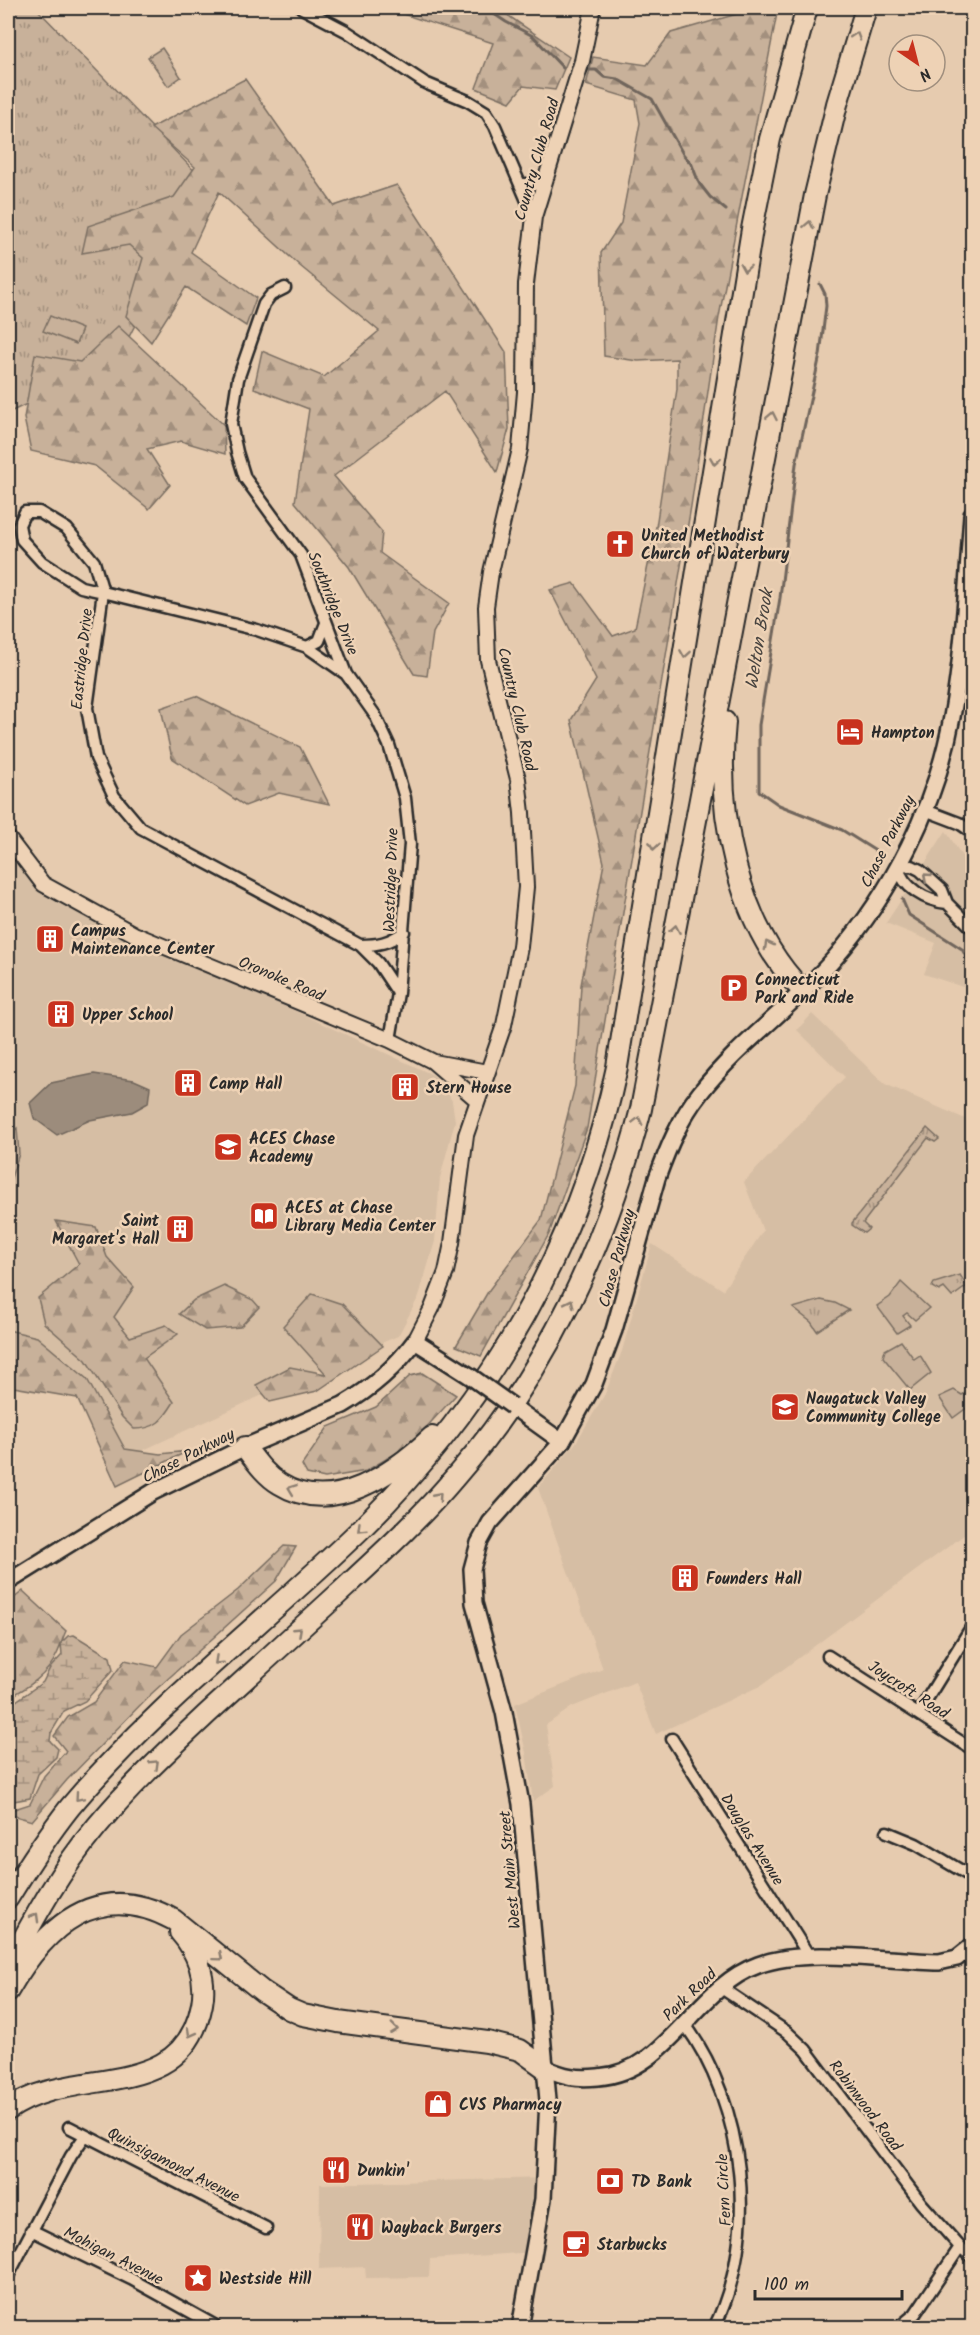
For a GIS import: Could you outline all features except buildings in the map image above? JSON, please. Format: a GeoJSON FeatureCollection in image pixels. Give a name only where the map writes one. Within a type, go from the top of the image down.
{"type":"FeatureCollection","features":[{"type":"Feature","properties":{"kind":"highway"},"geometry":{"type":"LineString","coordinates":[[8,1898],[25,1869],[64,1816],[121,1751],[341,1547],[410,1478],[475,1397],[515,1335],[550,1269],[574,1215],[590,1170],[610,1100],[630,997],[752,229],[764,139],[793,8]]}},
{"type":"Feature","properties":{"kind":"highway"},"geometry":{"type":"LineString","coordinates":[[752,229],[770,139],[807,8]]}},
{"type":"Feature","properties":{"kind":"highway"},"geometry":{"type":"LineString","coordinates":[[8,1968],[53,1887],[107,1814],[169,1750],[380,1555],[432,1502],[480,1448],[543,1354],[563,1317],[609,1215],[641,1109],[825,150],[849,60],[866,8]]}},
{"type":"Feature","properties":{"kind":"highway"},"geometry":{"type":"LineString","coordinates":[[754,515],[724,729],[725,793],[736,860],[753,912],[776,960],[803,991]]}},
{"type":"Feature","properties":{"kind":"highway"},"geometry":{"type":"LineString","coordinates":[[245,1447],[269,1476],[290,1489],[303,1493],[333,1494],[364,1486],[392,1470],[434,1435],[515,1335]]}},
{"type":"Feature","properties":{"kind":"highway"},"geometry":{"type":"LineString","coordinates":[[8,1991],[31,1955],[43,1941],[70,1919],[100,1906],[115,1903],[135,1904],[160,1912],[174,1920],[262,1991],[289,2009],[303,2015],[338,2022],[487,2042],[520,2050],[545,2068]]}},
{"type":"Feature","properties":{"kind":"highway"},"geometry":{"type":"LineString","coordinates":[[8,2110],[19,2101],[46,2091],[140,2074],[154,2069],[167,2062],[187,2042],[203,2001],[199,1961],[193,1949],[172,1924],[159,1914],[135,1904]]}},
{"type":"Feature","properties":{"kind":"main road","name":"Chase Parkway"},"geometry":{"type":"LineString","coordinates":[[562,1442],[590,1393],[606,1355],[657,1178],[665,1154],[685,1115],[721,1068],[803,991],[851,938],[898,867],[925,810],[952,720],[960,663],[972,515]]}},
{"type":"Feature","properties":{"kind":"main road","name":"Chase Parkway"},"geometry":{"type":"LineString","coordinates":[[8,1582],[125,1508],[183,1476],[343,1405],[362,1394],[392,1369],[415,1341]]}},
{"type":"Feature","properties":{"kind":"main road"},"geometry":{"type":"LineString","coordinates":[[415,1341],[562,1442]]}},
{"type":"Feature","properties":{"kind":"main road","name":"West Main Street"},"geometry":{"type":"LineString","coordinates":[[521,2327],[538,2235],[545,2180],[548,2100],[521,1804],[504,1712],[474,1603],[471,1576],[477,1549],[490,1523],[562,1442]]}},
{"type":"Feature","properties":{"kind":"main road","name":"Park Road"},"geometry":{"type":"LineString","coordinates":[[545,2068],[571,2078],[623,2073],[655,2053],[720,1987],[756,1965],[777,1959],[809,1956],[939,1962],[962,1956],[972,1946]]}},
{"type":"Feature","properties":{"kind":"street"},"geometry":{"type":"LineString","coordinates":[[302,8],[346,32],[425,83],[468,101],[486,112],[495,126],[534,217]]}},
{"type":"Feature","properties":{"kind":"street","name":"Country Club Road"},"geometry":{"type":"LineString","coordinates":[[415,1341],[432,1308],[446,1272],[452,1243],[462,1152],[476,1099],[508,1008],[520,947],[526,887],[525,844],[518,779],[488,660],[486,607],[499,533],[520,449],[525,392],[526,284],[534,217],[582,60],[593,8]]}},
{"type":"Feature","properties":{"kind":"street"},"geometry":{"type":"LineString","coordinates":[[520,184],[544,184]]}},
{"type":"Feature","properties":{"kind":"street","name":"Southridge Drive"},"geometry":{"type":"LineString","coordinates":[[285,288],[271,295],[264,304],[238,379],[231,424],[245,478],[301,555],[346,674]]}},
{"type":"Feature","properties":{"kind":"street","name":"Eastridge Drive"},"geometry":{"type":"LineString","coordinates":[[42,562],[22,540],[19,525],[26,512],[39,512],[67,529],[94,562],[104,592],[87,708],[96,758],[114,796],[141,828],[360,945],[378,963],[398,993]]}},
{"type":"Feature","properties":{"kind":"street","name":"Westridge Drive"},"geometry":{"type":"LineString","coordinates":[[42,562],[81,587],[257,630],[308,647],[346,674],[375,715],[389,745],[405,798],[410,844],[398,993],[390,1040]]}},
{"type":"Feature","properties":{"kind":"street"},"geometry":{"type":"LineString","coordinates":[[308,647],[323,636],[326,623]]}},
{"type":"Feature","properties":{"kind":"street"},"geometry":{"type":"LineString","coordinates":[[925,810],[959,823],[972,832]]}},
{"type":"Feature","properties":{"kind":"street","name":"Oronoke Road"},"geometry":{"type":"LineString","coordinates":[[8,838],[43,884],[134,934],[390,1040],[432,1061],[476,1099]]}},
{"type":"Feature","properties":{"kind":"street"},"geometry":{"type":"LineString","coordinates":[[947,903],[929,899],[909,886],[903,880],[898,867],[912,866],[920,870],[942,890],[947,903],[972,928]]}},
{"type":"Feature","properties":{"kind":"street"},"geometry":{"type":"LineString","coordinates":[[360,945],[381,945],[392,941],[404,932]]}},
{"type":"Feature","properties":{"kind":"street","name":"Oronoke Road"},"geometry":{"type":"LineString","coordinates":[[432,1061],[487,1072]]}},
{"type":"Feature","properties":{"kind":"street"},"geometry":{"type":"LineString","coordinates":[[919,1712],[972,1626]]}},
{"type":"Feature","properties":{"kind":"street","name":"Joycroft Road"},"geometry":{"type":"LineString","coordinates":[[828,1656],[919,1712],[972,1749]]}},
{"type":"Feature","properties":{"kind":"street","name":"Douglas Avenue"},"geometry":{"type":"LineString","coordinates":[[672,1738],[809,1956]]}},
{"type":"Feature","properties":{"kind":"street"},"geometry":{"type":"LineString","coordinates":[[887,1832],[916,1844],[972,1877]]}},
{"type":"Feature","properties":{"kind":"street","name":"Robinwood Road"},"geometry":{"type":"LineString","coordinates":[[720,1987],[787,2032],[806,2050],[921,2204],[972,2257]]}},
{"type":"Feature","properties":{"kind":"street","name":"Fern Circle"},"geometry":{"type":"LineString","coordinates":[[684,2023],[709,2062],[726,2106],[739,2158],[740,2241],[729,2286],[714,2328]]}},
{"type":"Feature","properties":{"kind":"street","name":"Quinsigamond Avenue"},"geometry":{"type":"LineString","coordinates":[[69,2127],[266,2228]]}},
{"type":"Feature","properties":{"kind":"street"},"geometry":{"type":"LineString","coordinates":[[8,2277],[71,2156],[85,2136]]}},
{"type":"Feature","properties":{"kind":"street","name":"Mohigan Avenue"},"geometry":{"type":"LineString","coordinates":[[32,2230],[131,2279],[214,2325]]}},
{"type":"Feature","properties":{"kind":"street"},"geometry":{"type":"LineString","coordinates":[[900,2327],[922,2305],[960,2247]]}},
{"type":"Feature","properties":{"kind":"shaded area"},"geometry":{"type":"Polygon","coordinates":[[[946,831],[972,872],[972,990],[924,974],[936,943],[886,923],[946,831]]]}},
{"type":"Feature","properties":{"kind":"shaded area","name":"ACES Chase Academy"},"geometry":{"type":"Polygon","coordinates":[[[8,847],[43,887],[61,903],[433,1075],[444,1087],[452,1101],[455,1121],[440,1178],[435,1241],[419,1296],[398,1336],[321,1368],[124,1459],[87,1379],[8,1379],[8,847]]]}},
{"type":"Feature","properties":{"kind":"shaded area","name":"Naugatuck Valley Community College"},"geometry":{"type":"Polygon","coordinates":[[[812,1014],[885,1084],[970,1121],[972,1062],[972,1529],[762,1685],[656,1734],[635,1682],[572,1707],[546,1725],[555,1786],[533,1801],[526,1753],[515,1704],[603,1669],[538,1488],[575,1444],[605,1394],[622,1351],[652,1244],[723,1290],[763,1231],[744,1182],[845,1077],[797,1030],[812,1014]]]}},
{"type":"Feature","properties":{"kind":"shaded area"},"geometry":{"type":"Polygon","coordinates":[[[94,1074],[134,1080],[150,1087],[148,1103],[132,1112],[90,1120],[57,1135],[34,1118],[30,1103],[51,1083],[94,1074]]]}},
{"type":"Feature","properties":{"kind":"shaded area"},"geometry":{"type":"Polygon","coordinates":[[[545,2178],[535,2252],[430,2259],[429,2277],[366,2278],[365,2267],[319,2269],[320,2184],[545,2178]]]}},
{"type":"Feature","properties":{"kind":"green space"},"geometry":{"type":"Polygon","coordinates":[[[8,8],[36,8],[210,187],[169,258],[105,384],[31,402],[8,413],[8,8]]]}},
{"type":"Feature","properties":{"kind":"green space"},"geometry":{"type":"Polygon","coordinates":[[[388,8],[497,8],[569,57],[555,90],[523,86],[510,102],[476,88],[493,43],[388,8]]]}},
{"type":"Feature","properties":{"kind":"green space"},"geometry":{"type":"Polygon","coordinates":[[[736,8],[778,8],[719,317],[691,506],[587,1128],[549,1234],[481,1356],[456,1346],[489,1290],[541,1220],[575,1086],[581,985],[604,863],[571,720],[596,680],[550,590],[574,583],[613,636],[635,628],[656,527],[677,389],[677,359],[638,361],[604,356],[601,253],[621,223],[640,123],[636,100],[586,85],[593,57],[647,65],[671,33],[737,14],[736,8]]]}},
{"type":"Feature","properties":{"kind":"green space"},"geometry":{"type":"Polygon","coordinates":[[[162,48],[181,77],[168,86],[148,57],[162,48]]]}},
{"type":"Feature","properties":{"kind":"green space"},"geometry":{"type":"Polygon","coordinates":[[[245,79],[334,206],[397,185],[506,352],[509,429],[497,472],[445,391],[334,476],[382,532],[380,553],[449,603],[433,633],[427,676],[414,674],[349,567],[295,502],[309,409],[254,388],[262,351],[324,377],[379,331],[300,266],[219,192],[191,252],[256,298],[246,326],[186,287],[151,342],[126,316],[143,258],[129,245],[82,253],[88,226],[174,197],[195,167],[151,128],[245,79]]]}},
{"type":"Feature","properties":{"kind":"green space"},"geometry":{"type":"Polygon","coordinates":[[[50,316],[82,329],[76,344],[43,331],[50,316]]]}},
{"type":"Feature","properties":{"kind":"green space"},"geometry":{"type":"Polygon","coordinates":[[[118,326],[224,425],[225,454],[181,441],[147,449],[170,485],[149,509],[95,466],[31,451],[24,418],[35,354],[80,362],[118,326]]]}},
{"type":"Feature","properties":{"kind":"green space"},"geometry":{"type":"Polygon","coordinates":[[[196,696],[300,747],[329,804],[279,793],[245,806],[172,758],[161,708],[196,696]]]}},
{"type":"Feature","properties":{"kind":"green space"},"geometry":{"type":"Polygon","coordinates":[[[17,1128],[19,1154],[8,1187],[8,1135],[17,1128]]]}},
{"type":"Feature","properties":{"kind":"green space"},"geometry":{"type":"Polygon","coordinates":[[[927,1128],[939,1139],[935,1142],[928,1138],[863,1223],[869,1229],[864,1233],[852,1225],[852,1223],[927,1128]]]}},
{"type":"Feature","properties":{"kind":"green space"},"geometry":{"type":"Polygon","coordinates":[[[56,1221],[96,1227],[107,1257],[134,1287],[114,1317],[130,1337],[166,1325],[178,1334],[144,1358],[174,1402],[166,1414],[153,1425],[134,1429],[122,1417],[86,1360],[44,1323],[38,1298],[79,1264],[56,1221]]]}},
{"type":"Feature","properties":{"kind":"green space"},"geometry":{"type":"Polygon","coordinates":[[[960,1275],[967,1286],[952,1297],[944,1288],[939,1291],[932,1287],[934,1283],[960,1275]]]}},
{"type":"Feature","properties":{"kind":"green space"},"geometry":{"type":"Polygon","coordinates":[[[901,1282],[929,1308],[915,1320],[907,1313],[903,1316],[910,1325],[897,1333],[877,1306],[890,1297],[901,1282]]]}},
{"type":"Feature","properties":{"kind":"green space"},"geometry":{"type":"Polygon","coordinates":[[[224,1286],[253,1300],[259,1307],[240,1327],[205,1330],[179,1314],[194,1300],[224,1286]]]}},
{"type":"Feature","properties":{"kind":"green space"},"geometry":{"type":"Polygon","coordinates":[[[312,1294],[342,1304],[383,1346],[317,1391],[270,1402],[256,1385],[290,1367],[326,1374],[283,1326],[312,1294]]]}},
{"type":"Feature","properties":{"kind":"green space"},"geometry":{"type":"Polygon","coordinates":[[[821,1300],[835,1303],[849,1310],[817,1331],[811,1322],[793,1308],[821,1300]]]}},
{"type":"Feature","properties":{"kind":"green space"},"geometry":{"type":"Polygon","coordinates":[[[8,1330],[37,1337],[87,1379],[125,1449],[160,1454],[188,1451],[117,1486],[77,1398],[8,1386],[8,1330]]]}},
{"type":"Feature","properties":{"kind":"green space"},"geometry":{"type":"Polygon","coordinates":[[[901,1341],[914,1359],[920,1355],[931,1373],[910,1390],[883,1357],[885,1350],[901,1341]]]}},
{"type":"Feature","properties":{"kind":"green space"},"geometry":{"type":"Polygon","coordinates":[[[422,1373],[456,1395],[410,1445],[366,1471],[325,1478],[307,1474],[302,1465],[328,1427],[376,1407],[410,1376],[422,1373]]]}},
{"type":"Feature","properties":{"kind":"green space"},"geometry":{"type":"Polygon","coordinates":[[[972,1389],[972,1404],[953,1418],[939,1397],[954,1390],[962,1395],[972,1389]]]}},
{"type":"Feature","properties":{"kind":"green space"},"geometry":{"type":"Polygon","coordinates":[[[284,1546],[296,1547],[276,1581],[150,1695],[67,1780],[32,1821],[8,1814],[8,1811],[30,1804],[44,1776],[66,1751],[54,1736],[68,1717],[94,1702],[125,1660],[157,1667],[181,1634],[238,1590],[284,1546]]]}},
{"type":"Feature","properties":{"kind":"green space"},"geometry":{"type":"Polygon","coordinates":[[[23,1591],[66,1631],[53,1662],[43,1675],[8,1698],[8,1603],[23,1591]]]}},
{"type":"Feature","properties":{"kind":"green space"},"geometry":{"type":"Polygon","coordinates":[[[74,1635],[110,1657],[113,1670],[85,1701],[64,1711],[51,1733],[50,1741],[58,1749],[56,1757],[38,1774],[30,1798],[8,1802],[8,1704],[43,1682],[50,1668],[62,1655],[61,1643],[68,1636],[74,1635]]]}},
{"type":"Feature","properties":{"kind":"waterway","name":"Welton Brook"},"geometry":{"type":"LineString","coordinates":[[485,8],[533,36],[563,68]]}},
{"type":"Feature","properties":{"kind":"waterway","name":"Welton Brook"},"geometry":{"type":"LineString","coordinates":[[584,70],[596,70],[604,77],[617,79],[652,99],[683,154],[692,165],[699,183],[710,197],[726,210]]}},
{"type":"Feature","properties":{"kind":"waterway","name":"Welton Brook"},"geometry":{"type":"LineString","coordinates":[[820,284],[825,294],[826,306],[820,355],[796,464],[780,598],[759,725],[759,791],[779,805],[842,830],[882,855]]}},
{"type":"Feature","properties":{"kind":"waterway","name":"Welton Brook"},"geometry":{"type":"LineString","coordinates":[[902,899],[909,915],[962,949],[972,968]]}},
{"type":"Feature","properties":{"kind":"place","name":"United Methodist Church of Waterbury"},"geometry":{"type":"Point","coordinates":[620,544]}},
{"type":"Feature","properties":{"kind":"place","name":"Hampton"},"geometry":{"type":"Point","coordinates":[850,732]}},
{"type":"Feature","properties":{"kind":"place","name":"Campus Maintenance Center"},"geometry":{"type":"Point","coordinates":[50,939]}},
{"type":"Feature","properties":{"kind":"place","name":"Connecticut Park and Ride"},"geometry":{"type":"Point","coordinates":[734,988]}},
{"type":"Feature","properties":{"kind":"place","name":"Upper School"},"geometry":{"type":"Point","coordinates":[61,1014]}},
{"type":"Feature","properties":{"kind":"place","name":"Camp Hall"},"geometry":{"type":"Point","coordinates":[188,1083]}},
{"type":"Feature","properties":{"kind":"place","name":"Stern House"},"geometry":{"type":"Point","coordinates":[405,1087]}},
{"type":"Feature","properties":{"kind":"place","name":"ACES Chase Academy"},"geometry":{"type":"Point","coordinates":[228,1147]}},
{"type":"Feature","properties":{"kind":"place","name":"ACES at Chase Library Media Center"},"geometry":{"type":"Point","coordinates":[264,1216]}},
{"type":"Feature","properties":{"kind":"place","name":"Saint Margaret's Hall"},"geometry":{"type":"Point","coordinates":[180,1229]}},
{"type":"Feature","properties":{"kind":"place","name":"Naugatuck Valley Community College"},"geometry":{"type":"Point","coordinates":[785,1407]}},
{"type":"Feature","properties":{"kind":"place","name":"Founders Hall"},"geometry":{"type":"Point","coordinates":[685,1578]}},
{"type":"Feature","properties":{"kind":"place","name":"CVS Pharmacy"},"geometry":{"type":"Point","coordinates":[438,2104]}},
{"type":"Feature","properties":{"kind":"place","name":"Dunkin'"},"geometry":{"type":"Point","coordinates":[336,2170]}},
{"type":"Feature","properties":{"kind":"place","name":"TD Bank"},"geometry":{"type":"Point","coordinates":[610,2181]}},
{"type":"Feature","properties":{"kind":"place","name":"Wayback Burgers"},"geometry":{"type":"Point","coordinates":[360,2227]}},
{"type":"Feature","properties":{"kind":"place","name":"Starbucks"},"geometry":{"type":"Point","coordinates":[576,2244]}},
{"type":"Feature","properties":{"kind":"place","name":"Westside Hill"},"geometry":{"type":"Point","coordinates":[198,2278]}}]}
